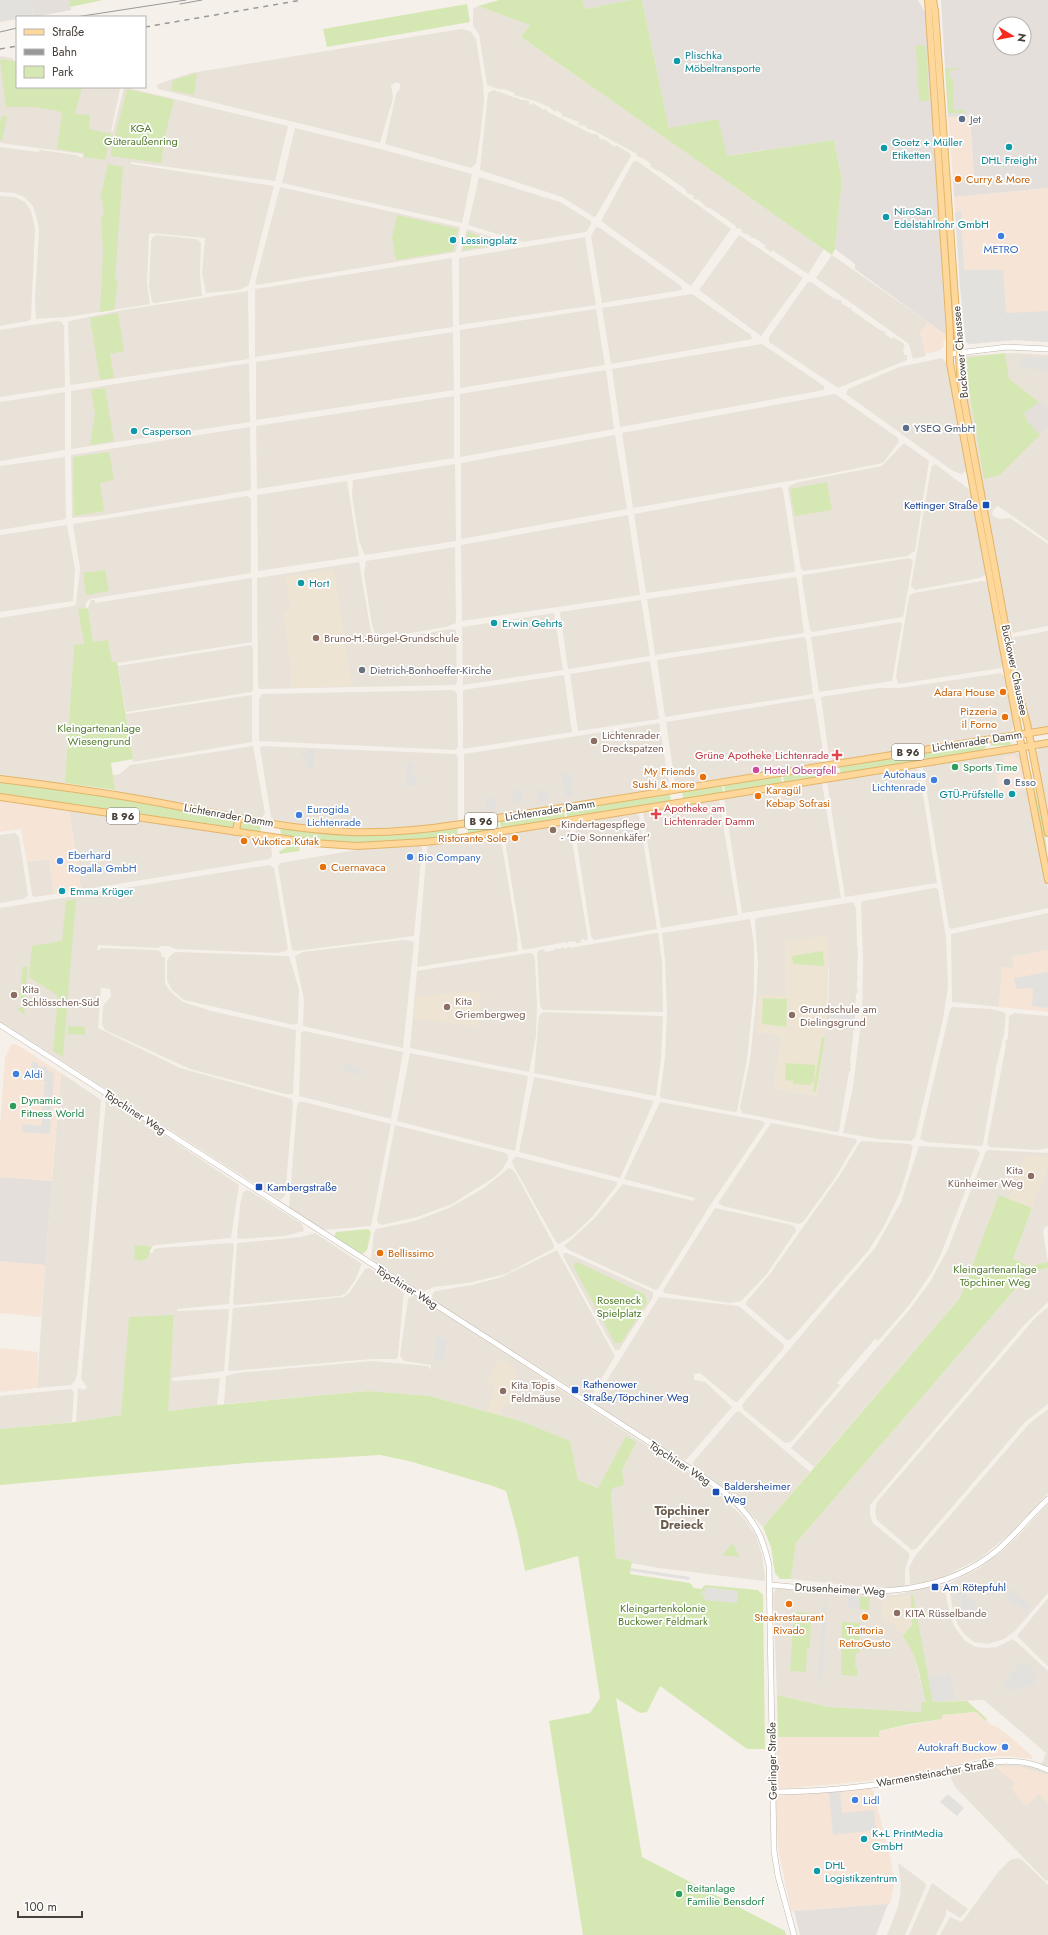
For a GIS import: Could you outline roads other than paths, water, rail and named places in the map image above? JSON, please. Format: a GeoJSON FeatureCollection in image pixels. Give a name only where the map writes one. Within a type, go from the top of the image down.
{"type":"FeatureCollection","features":[{"type":"Feature","properties":{"kind":"main road","name":"Buckower Chaussee"},"geometry":{"type":"LineString","coordinates":[[928,0],[950,321],[950,354],[1019,734],[1048,880]]}},
{"type":"Feature","properties":{"kind":"main road","name":"Buckower Chaussee"},"geometry":{"type":"LineString","coordinates":[[933,0],[959,353],[958,363],[964,403],[1016,684],[1028,733],[1048,833]]}},
{"type":"Feature","properties":{"kind":"main road","name":"B 96"},"geometry":{"type":"LineString","coordinates":[[1028,733],[1048,730]]}},
{"type":"Feature","properties":{"kind":"main road","name":"Lichtenrader Damm"},"geometry":{"type":"LineString","coordinates":[[0,779],[143,800],[238,818],[320,830],[351,832],[422,829],[1028,733]]}},
{"type":"Feature","properties":{"kind":"main road"},"geometry":{"type":"LineString","coordinates":[[987,739],[990,752]]}},
{"type":"Feature","properties":{"kind":"main road","name":"B 96"},"geometry":{"type":"LineString","coordinates":[[1022,747],[1048,743]]}},
{"type":"Feature","properties":{"kind":"main road","name":"Lichtenrader Damm"},"geometry":{"type":"LineString","coordinates":[[0,797],[307,843],[357,846],[425,842],[644,809],[1022,747]]}},
{"type":"Feature","properties":{"kind":"main road"},"geometry":{"type":"LineString","coordinates":[[236,832],[238,818]]}},
{"type":"Feature","properties":{"kind":"street"},"geometry":{"type":"LineString","coordinates":[[950,354],[1007,347],[1048,349]]}},
{"type":"Feature","properties":{"kind":"street","name":"Töpchiner Weg"},"geometry":{"type":"LineString","coordinates":[[0,1026],[719,1488],[744,1511],[758,1530],[769,1565],[770,1585]]}},
{"type":"Feature","properties":{"kind":"street","name":"Drusenheimer Weg"},"geometry":{"type":"LineString","coordinates":[[770,1585],[879,1592],[908,1589],[945,1581],[963,1573],[989,1557],[1013,1537],[1048,1499]]}},
{"type":"Feature","properties":{"kind":"street","name":"Gerlinger Straße"},"geometry":{"type":"LineString","coordinates":[[770,1585],[774,1851],[778,1876],[794,1935]]}},
{"type":"Feature","properties":{"kind":"street","name":"Warmensteinacher Straße"},"geometry":{"type":"LineString","coordinates":[[772,1792],[901,1781],[993,1762],[1022,1762],[1048,1770]]}},
{"type":"Feature","properties":{"kind":"tram line"},"geometry":{"type":"LineString","coordinates":[[82,16],[186,0]]}},
{"type":"Feature","properties":{"kind":"tram line"},"geometry":{"type":"LineString","coordinates":[[180,4],[202,0]]}},
{"type":"Feature","properties":{"kind":"tram line"},"geometry":{"type":"LineString","coordinates":[[0,32],[16,28]]}},
{"type":"Feature","properties":{"kind":"railway"},"geometry":{"type":"LineString","coordinates":[[146,27],[302,0]]}},
{"type":"Feature","properties":{"kind":"railway"},"geometry":{"type":"LineString","coordinates":[[0,49],[16,46]]}},
{"type":"Feature","properties":{"kind":"place","name":"Plischka Möbeltransporte"},"geometry":{"type":"Point","coordinates":[677,61]}},
{"type":"Feature","properties":{"kind":"place","name":"Jet"},"geometry":{"type":"Point","coordinates":[962,119]}},
{"type":"Feature","properties":{"kind":"place","name":"DHL Freight"},"geometry":{"type":"Point","coordinates":[1009,147]}},
{"type":"Feature","properties":{"kind":"place","name":"Goetz + Müller Etiketten"},"geometry":{"type":"Point","coordinates":[884,148]}},
{"type":"Feature","properties":{"kind":"place","name":"Curry & More"},"geometry":{"type":"Point","coordinates":[958,179]}},
{"type":"Feature","properties":{"kind":"place","name":"NiroSan Edelstahlrohr GmbH"},"geometry":{"type":"Point","coordinates":[886,217]}},
{"type":"Feature","properties":{"kind":"place","name":"METRO"},"geometry":{"type":"Point","coordinates":[1001,236]}},
{"type":"Feature","properties":{"kind":"place","name":"Lessingplatz"},"geometry":{"type":"Point","coordinates":[453,240]}},
{"type":"Feature","properties":{"kind":"place","name":"YSEQ GmbH"},"geometry":{"type":"Point","coordinates":[906,428]}},
{"type":"Feature","properties":{"kind":"place","name":"Casperson"},"geometry":{"type":"Point","coordinates":[134,431]}},
{"type":"Feature","properties":{"kind":"place","name":"Kettinger Straße"},"geometry":{"type":"Point","coordinates":[986,505]}},
{"type":"Feature","properties":{"kind":"place","name":"Hort"},"geometry":{"type":"Point","coordinates":[301,583]}},
{"type":"Feature","properties":{"kind":"place","name":"Erwin Gehrts"},"geometry":{"type":"Point","coordinates":[494,623]}},
{"type":"Feature","properties":{"kind":"place","name":"Bruno-H.-Bürgel-Grundschule"},"geometry":{"type":"Point","coordinates":[316,638]}},
{"type":"Feature","properties":{"kind":"place","name":"Dietrich-Bonhoeffer-Kirche"},"geometry":{"type":"Point","coordinates":[362,670]}},
{"type":"Feature","properties":{"kind":"place","name":"Adara House"},"geometry":{"type":"Point","coordinates":[1003,692]}},
{"type":"Feature","properties":{"kind":"place","name":"Pizzeria il Forno"},"geometry":{"type":"Point","coordinates":[1005,717]}},
{"type":"Feature","properties":{"kind":"place","name":"Lichtenrader Dreckspatzen"},"geometry":{"type":"Point","coordinates":[594,741]}},
{"type":"Feature","properties":{"kind":"place","name":"Grüne Apotheke Lichtenrade"},"geometry":{"type":"Point","coordinates":[837,755]}},
{"type":"Feature","properties":{"kind":"place","name":"Sports Time"},"geometry":{"type":"Point","coordinates":[955,767]}},
{"type":"Feature","properties":{"kind":"place","name":"Hotel Obergfell"},"geometry":{"type":"Point","coordinates":[756,770]}},
{"type":"Feature","properties":{"kind":"place","name":"My Friends Sushi & more"},"geometry":{"type":"Point","coordinates":[703,777]}},
{"type":"Feature","properties":{"kind":"place","name":"Autohaus Lichtenrade"},"geometry":{"type":"Point","coordinates":[934,780]}},
{"type":"Feature","properties":{"kind":"place","name":"Esso"},"geometry":{"type":"Point","coordinates":[1007,782]}},
{"type":"Feature","properties":{"kind":"place","name":"GTÜ-Prüfstelle"},"geometry":{"type":"Point","coordinates":[1012,794]}},
{"type":"Feature","properties":{"kind":"place","name":"Karagül Kebap Sofrasi"},"geometry":{"type":"Point","coordinates":[758,796]}},
{"type":"Feature","properties":{"kind":"place","name":"Apotheke am Lichtenrader Damm"},"geometry":{"type":"Point","coordinates":[656,814]}},
{"type":"Feature","properties":{"kind":"place","name":"Eurogida Lichtenrade"},"geometry":{"type":"Point","coordinates":[299,815]}},
{"type":"Feature","properties":{"kind":"place","name":"Kindertagespflege - 'Die Sonnenkäfer'"},"geometry":{"type":"Point","coordinates":[553,830]}},
{"type":"Feature","properties":{"kind":"place","name":"Ristorante Sole"},"geometry":{"type":"Point","coordinates":[515,838]}},
{"type":"Feature","properties":{"kind":"place","name":"Vukotica Kutak"},"geometry":{"type":"Point","coordinates":[244,841]}},
{"type":"Feature","properties":{"kind":"place","name":"Bio Company"},"geometry":{"type":"Point","coordinates":[410,857]}},
{"type":"Feature","properties":{"kind":"place","name":"Eberhard Rogalla GmbH"},"geometry":{"type":"Point","coordinates":[60,861]}},
{"type":"Feature","properties":{"kind":"place","name":"Cuernavaca"},"geometry":{"type":"Point","coordinates":[323,867]}},
{"type":"Feature","properties":{"kind":"place","name":"Emma Krüger"},"geometry":{"type":"Point","coordinates":[62,891]}},
{"type":"Feature","properties":{"kind":"place","name":"Kita Schlösschen-Süd"},"geometry":{"type":"Point","coordinates":[14,995]}},
{"type":"Feature","properties":{"kind":"place","name":"Kita Griembergweg"},"geometry":{"type":"Point","coordinates":[447,1007]}},
{"type":"Feature","properties":{"kind":"place","name":"Grundschule am Dielingsgrund"},"geometry":{"type":"Point","coordinates":[792,1015]}},
{"type":"Feature","properties":{"kind":"place","name":"Aldi"},"geometry":{"type":"Point","coordinates":[16,1074]}},
{"type":"Feature","properties":{"kind":"place","name":"Dynamic Fitness World"},"geometry":{"type":"Point","coordinates":[13,1106]}},
{"type":"Feature","properties":{"kind":"place","name":"Kita Künheimer Weg"},"geometry":{"type":"Point","coordinates":[1031,1176]}},
{"type":"Feature","properties":{"kind":"place","name":"Kambergstraße"},"geometry":{"type":"Point","coordinates":[259,1187]}},
{"type":"Feature","properties":{"kind":"place","name":"Bellissimo"},"geometry":{"type":"Point","coordinates":[380,1253]}},
{"type":"Feature","properties":{"kind":"place","name":"Rathenower Straße/Töpchiner Weg"},"geometry":{"type":"Point","coordinates":[575,1390]}},
{"type":"Feature","properties":{"kind":"place","name":"Kita Töpis Feldmäuse"},"geometry":{"type":"Point","coordinates":[503,1391]}},
{"type":"Feature","properties":{"kind":"place","name":"Baldersheimer Weg"},"geometry":{"type":"Point","coordinates":[716,1492]}},
{"type":"Feature","properties":{"kind":"place","name":"Am Rötepfuhl"},"geometry":{"type":"Point","coordinates":[935,1587]}},
{"type":"Feature","properties":{"kind":"place","name":"Steakrestaurant Rivado"},"geometry":{"type":"Point","coordinates":[789,1604]}},
{"type":"Feature","properties":{"kind":"place","name":"KITA Rüsselbande"},"geometry":{"type":"Point","coordinates":[897,1613]}},
{"type":"Feature","properties":{"kind":"place","name":"Trattoria RetroGusto"},"geometry":{"type":"Point","coordinates":[865,1617]}},
{"type":"Feature","properties":{"kind":"place","name":"Autokraft Buckow"},"geometry":{"type":"Point","coordinates":[1005,1747]}},
{"type":"Feature","properties":{"kind":"place","name":"Lidl"},"geometry":{"type":"Point","coordinates":[855,1800]}},
{"type":"Feature","properties":{"kind":"place","name":"K+L PrintMedia GmbH"},"geometry":{"type":"Point","coordinates":[864,1839]}},
{"type":"Feature","properties":{"kind":"place","name":"DHL Logistikzentrum"},"geometry":{"type":"Point","coordinates":[817,1871]}},
{"type":"Feature","properties":{"kind":"place","name":"Reitanlage Familie Bensdorf"},"geometry":{"type":"Point","coordinates":[679,1894]}},
{"type":"Feature","properties":{"kind":"district","name":"Töpchiner Dreieck"},"geometry":{"type":"Point","coordinates":[682,1518]}},
{"type":"Feature","properties":{"kind":"park label","name":"KGA Güteraußenring"},"geometry":{"type":"Point","coordinates":[141,134]}},
{"type":"Feature","properties":{"kind":"park label","name":"Kleingartenanlage Wiesengrund"},"geometry":{"type":"Point","coordinates":[99,734]}},
{"type":"Feature","properties":{"kind":"park label","name":"Kleingartenanlage Töpchiner Weg"},"geometry":{"type":"Point","coordinates":[995,1275]}},
{"type":"Feature","properties":{"kind":"park label","name":"Roseneck Spielplatz"},"geometry":{"type":"Point","coordinates":[619,1306]}},
{"type":"Feature","properties":{"kind":"park label","name":"Kleingartenkolonie Buckower Feldmark"},"geometry":{"type":"Point","coordinates":[663,1614]}}]}
